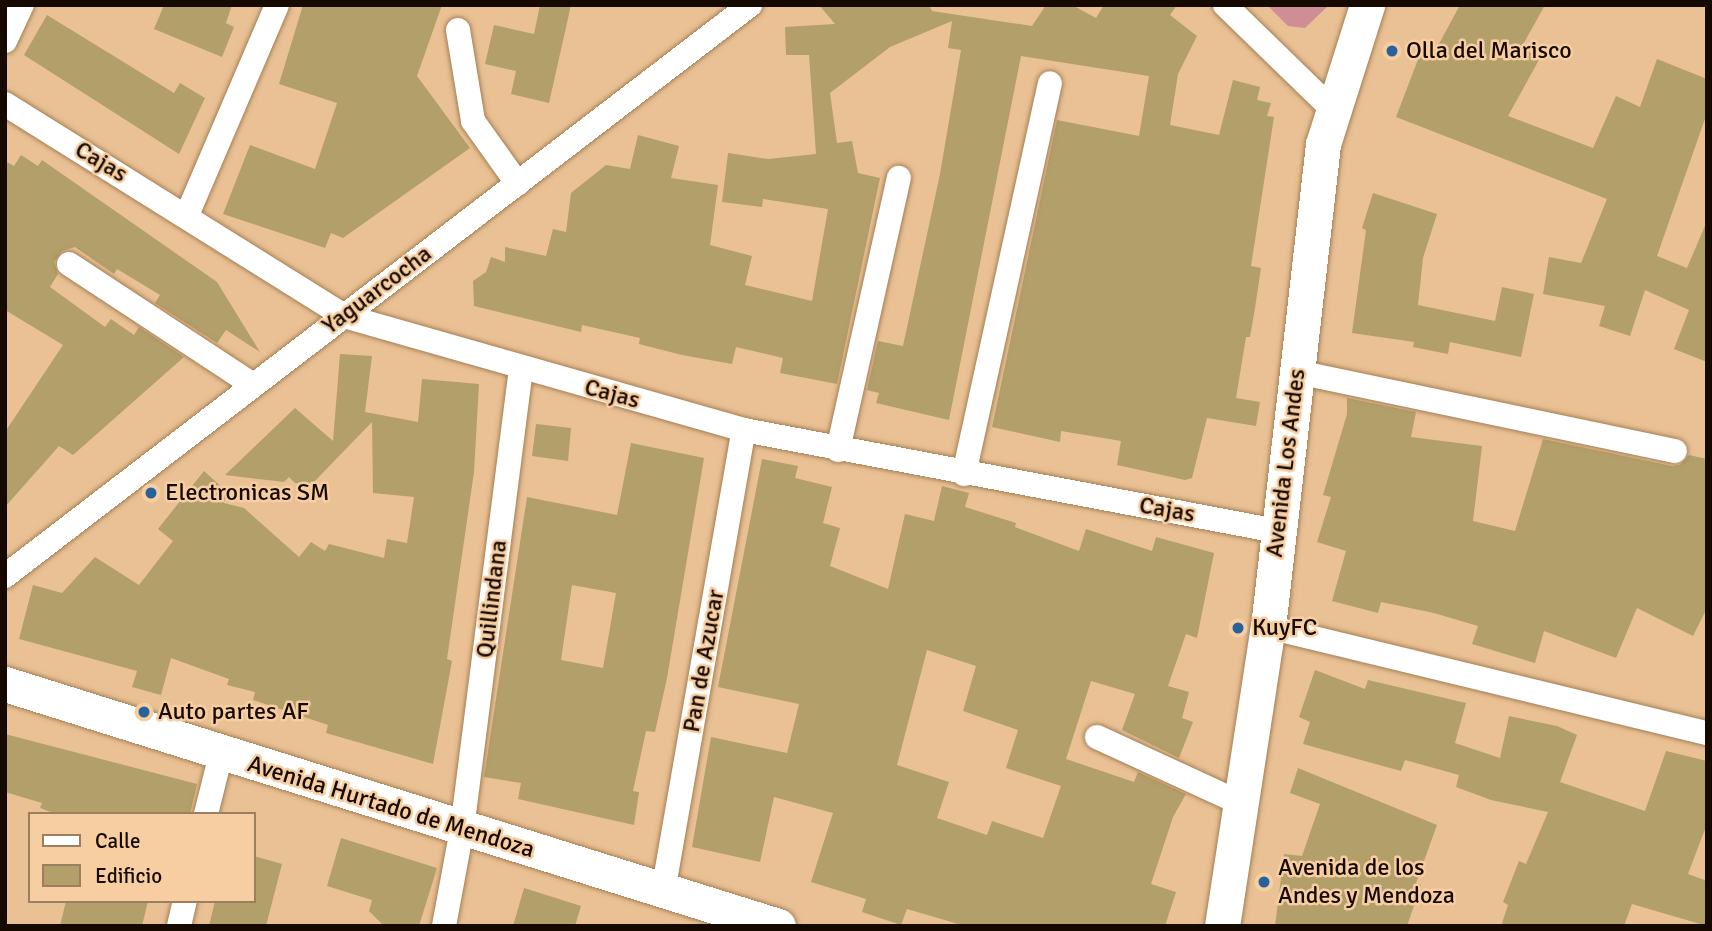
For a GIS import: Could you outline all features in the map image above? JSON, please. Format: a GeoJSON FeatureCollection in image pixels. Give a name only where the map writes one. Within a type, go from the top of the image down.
{"type":"FeatureCollection","features":[{"type":"Feature","properties":{"kind":"main road","name":"Avenida Los Andes"},"geometry":{"type":"LineString","coordinates":[[1222,926],[1269,627],[1277,531],[1323,144],[1367,5]]}},
{"type":"Feature","properties":{"kind":"main road","name":"Avenida Hurtado de Mendoza"},"geometry":{"type":"LineString","coordinates":[[5,684],[663,892],[712,917],[778,926]]}},
{"type":"Feature","properties":{"kind":"street"},"geometry":{"type":"LineString","coordinates":[[5,41],[22,5]]}},
{"type":"Feature","properties":{"kind":"street"},"geometry":{"type":"LineString","coordinates":[[187,215],[277,5]]}},
{"type":"Feature","properties":{"kind":"street","name":"Yaguarcocha"},"geometry":{"type":"LineString","coordinates":[[5,576],[252,384],[750,5]]}},
{"type":"Feature","properties":{"kind":"street"},"geometry":{"type":"LineString","coordinates":[[1225,5],[1332,109]]}},
{"type":"Feature","properties":{"kind":"street"},"geometry":{"type":"LineString","coordinates":[[458,30],[473,121],[518,184]]}},
{"type":"Feature","properties":{"kind":"street"},"geometry":{"type":"LineString","coordinates":[[964,474],[1050,83]]}},
{"type":"Feature","properties":{"kind":"street","name":"Cajas"},"geometry":{"type":"LineString","coordinates":[[5,104],[187,215],[344,316],[521,369],[744,430],[964,474],[1277,531]]}},
{"type":"Feature","properties":{"kind":"street"},"geometry":{"type":"LineString","coordinates":[[838,450],[899,178]]}},
{"type":"Feature","properties":{"kind":"street"},"geometry":{"type":"LineString","coordinates":[[69,264],[252,384]]}},
{"type":"Feature","properties":{"kind":"street","name":"Quillindana"},"geometry":{"type":"LineString","coordinates":[[444,926],[462,829],[521,369]]}},
{"type":"Feature","properties":{"kind":"street"},"geometry":{"type":"LineString","coordinates":[[1297,372],[1675,451]]}},
{"type":"Feature","properties":{"kind":"street","name":"Pan de Azucar"},"geometry":{"type":"LineString","coordinates":[[663,892],[744,430]]}},
{"type":"Feature","properties":{"kind":"street"},"geometry":{"type":"LineString","coordinates":[[1269,627],[1707,733]]}},
{"type":"Feature","properties":{"kind":"street"},"geometry":{"type":"LineString","coordinates":[[1097,737],[1243,804]]}},
{"type":"Feature","properties":{"kind":"street"},"geometry":{"type":"LineString","coordinates":[[206,812],[220,754]]}},
{"type":"Feature","properties":{"kind":"street"},"geometry":{"type":"LineString","coordinates":[[179,926],[184,903]]}},
{"type":"Feature","properties":{"kind":"shaded area"},"geometry":{"type":"Polygon","coordinates":[[[1267,5],[1329,5],[1305,28],[1288,26],[1267,5]]]}},
{"type":"Feature","properties":{"kind":"building"},"geometry":{"type":"Polygon","coordinates":[[[164,5],[232,5],[226,23],[234,27],[222,57],[154,29],[164,5]]]}},
{"type":"Feature","properties":{"kind":"building"},"geometry":{"type":"Polygon","coordinates":[[[303,5],[442,5],[417,76],[470,148],[343,238],[331,233],[325,248],[223,214],[250,145],[315,169],[337,103],[279,84],[303,5]]]}},
{"type":"Feature","properties":{"kind":"building"},"geometry":{"type":"Polygon","coordinates":[[[540,5],[571,5],[549,103],[511,94],[516,71],[485,64],[494,25],[534,34],[540,5]]]}},
{"type":"Feature","properties":{"kind":"building"},"geometry":{"type":"Polygon","coordinates":[[[819,5],[929,5],[932,11],[1032,26],[1046,5],[1072,5],[1096,18],[1104,5],[1177,5],[1170,15],[1197,36],[1178,74],[1170,125],[1219,135],[1233,80],[1260,87],[1257,100],[1271,103],[1267,116],[1274,117],[1251,266],[1261,268],[1250,337],[1246,337],[1236,398],[1260,402],[1256,426],[1207,418],[1192,478],[1185,480],[1117,465],[1121,441],[1061,431],[1060,442],[992,427],[1057,120],[1139,136],[1149,76],[1021,56],[949,420],[876,403],[879,393],[867,390],[878,341],[903,346],[940,174],[961,50],[948,48],[952,21],[890,47],[830,93],[837,143],[852,141],[858,173],[880,178],[837,384],[780,373],[783,358],[736,347],[732,364],[639,344],[640,338],[582,325],[581,332],[474,306],[473,281],[486,272],[491,257],[505,262],[505,247],[546,256],[553,229],[566,232],[571,193],[606,165],[630,169],[638,135],[679,146],[671,178],[718,185],[710,245],[752,256],[745,285],[812,301],[828,209],[763,199],[762,207],[722,202],[728,153],[768,159],[816,154],[809,55],[786,55],[785,27],[835,24],[819,5]]]}},
{"type":"Feature","properties":{"kind":"building"},"geometry":{"type":"Polygon","coordinates":[[[1460,5],[1545,5],[1521,48],[1540,58],[1508,116],[1593,148],[1616,96],[1640,107],[1657,59],[1707,79],[1707,113],[1657,256],[1687,268],[1707,221],[1707,362],[1674,349],[1689,310],[1645,290],[1630,336],[1599,326],[1605,306],[1543,294],[1549,257],[1581,263],[1607,199],[1396,117],[1422,49],[1434,53],[1460,5]]]}},
{"type":"Feature","properties":{"kind":"building"},"geometry":{"type":"Polygon","coordinates":[[[47,15],[174,93],[180,83],[205,98],[179,154],[24,55],[47,15]]]}},
{"type":"Feature","properties":{"kind":"building"},"geometry":{"type":"Polygon","coordinates":[[[21,155],[38,166],[42,160],[217,282],[260,352],[226,330],[217,343],[155,303],[160,295],[117,269],[114,274],[75,247],[62,251],[54,262],[58,274],[50,287],[105,327],[111,319],[134,335],[139,327],[184,357],[73,455],[59,446],[5,507],[5,432],[63,345],[5,310],[5,161],[14,166],[21,155]]]}},
{"type":"Feature","properties":{"kind":"building"},"geometry":{"type":"Polygon","coordinates":[[[1373,193],[1437,214],[1423,258],[1418,305],[1495,321],[1502,287],[1534,294],[1521,357],[1450,342],[1448,354],[1413,347],[1414,342],[1352,333],[1366,230],[1362,228],[1373,193]]]}},
{"type":"Feature","properties":{"kind":"building"},"geometry":{"type":"Polygon","coordinates":[[[340,354],[372,356],[365,412],[418,422],[422,379],[479,384],[474,472],[447,659],[452,661],[433,764],[326,733],[328,725],[253,700],[255,692],[227,685],[229,679],[171,658],[161,695],[132,687],[137,671],[19,639],[33,585],[62,593],[95,557],[139,585],[173,541],[158,529],[204,471],[226,491],[224,503],[244,508],[299,557],[311,542],[325,551],[329,544],[384,558],[387,539],[407,543],[414,497],[373,493],[372,422],[311,485],[295,483],[289,477],[284,482],[225,475],[295,408],[333,441],[340,354]]]}},
{"type":"Feature","properties":{"kind":"building"},"geometry":{"type":"Polygon","coordinates":[[[1347,398],[1416,412],[1411,437],[1482,446],[1473,521],[1515,531],[1543,439],[1672,466],[1680,465],[1689,455],[1707,459],[1707,608],[1693,636],[1637,608],[1616,658],[1544,631],[1535,663],[1472,644],[1478,626],[1381,602],[1378,613],[1332,601],[1346,551],[1317,542],[1331,497],[1323,495],[1347,414],[1347,398]]]}},
{"type":"Feature","properties":{"kind":"building"},"geometry":{"type":"Polygon","coordinates":[[[536,424],[571,428],[568,461],[532,456],[536,424]]]}},
{"type":"Feature","properties":{"kind":"building"},"geometry":{"type":"Polygon","coordinates":[[[631,443],[704,458],[667,678],[655,732],[646,731],[633,791],[639,792],[634,825],[518,799],[521,783],[484,777],[527,497],[617,515],[631,443]],[[572,585],[561,660],[603,668],[616,593],[572,585]]]}},
{"type":"Feature","properties":{"kind":"building"},"geometry":{"type":"Polygon","coordinates":[[[762,459],[798,466],[795,478],[832,487],[823,523],[840,528],[830,566],[888,589],[905,514],[934,521],[942,486],[969,493],[965,507],[1016,523],[1015,527],[1079,551],[1086,529],[1152,551],[1156,537],[1214,553],[1197,638],[1186,634],[1168,686],[1189,692],[1182,718],[1193,722],[1179,758],[1122,730],[1135,694],[1091,681],[1066,759],[1134,782],[1138,772],[1186,794],[1173,817],[1151,884],[1176,892],[1165,926],[965,926],[907,909],[901,925],[862,912],[866,899],[811,882],[833,813],[774,797],[760,862],[692,847],[711,737],[787,753],[799,704],[718,687],[762,459]],[[927,650],[897,765],[949,782],[937,818],[987,835],[992,821],[1043,838],[1061,786],[1006,768],[1018,730],[963,711],[976,666],[927,650]]]}},
{"type":"Feature","properties":{"kind":"building"},"geometry":{"type":"Polygon","coordinates":[[[1315,670],[1365,689],[1368,680],[1466,703],[1455,743],[1500,758],[1509,716],[1557,726],[1577,735],[1560,782],[1645,811],[1666,751],[1707,761],[1707,824],[1688,874],[1707,881],[1707,926],[1632,904],[1624,926],[1501,926],[1508,905],[1503,902],[1519,861],[1526,864],[1548,812],[1491,800],[1456,787],[1459,775],[1405,760],[1401,771],[1303,744],[1310,722],[1299,717],[1315,670]]]}},
{"type":"Feature","properties":{"kind":"building"},"geometry":{"type":"Polygon","coordinates":[[[5,734],[197,784],[190,812],[51,812],[40,808],[42,803],[5,792],[5,734]]]}},
{"type":"Feature","properties":{"kind":"building"},"geometry":{"type":"Polygon","coordinates":[[[1298,768],[1437,825],[1416,883],[1421,885],[1407,926],[1275,926],[1284,854],[1302,856],[1320,804],[1290,793],[1298,768]]]}},
{"type":"Feature","properties":{"kind":"building"},"geometry":{"type":"Polygon","coordinates":[[[341,838],[437,868],[419,926],[384,926],[369,911],[372,900],[327,886],[341,838]]]}},
{"type":"Feature","properties":{"kind":"building"},"geometry":{"type":"Polygon","coordinates":[[[256,857],[282,864],[266,926],[209,926],[215,903],[256,903],[256,857]]]}},
{"type":"Feature","properties":{"kind":"building"},"geometry":{"type":"Polygon","coordinates":[[[524,888],[581,906],[575,926],[513,926],[524,888]]]}},
{"type":"Feature","properties":{"kind":"building"},"geometry":{"type":"Polygon","coordinates":[[[66,903],[148,903],[142,926],[60,926],[66,903]]]}},
{"type":"Feature","properties":{"kind":"place","name":"Olla del Marisco"},"geometry":{"type":"Point","coordinates":[1392,51]}},
{"type":"Feature","properties":{"kind":"place","name":"Electronicas SM"},"geometry":{"type":"Point","coordinates":[151,493]}},
{"type":"Feature","properties":{"kind":"place","name":"KuyFC"},"geometry":{"type":"Point","coordinates":[1238,628]}},
{"type":"Feature","properties":{"kind":"place","name":"Auto partes AF"},"geometry":{"type":"Point","coordinates":[144,712]}},
{"type":"Feature","properties":{"kind":"place","name":"Avenida de los Andes y Mendoza"},"geometry":{"type":"Point","coordinates":[1264,882]}}]}
